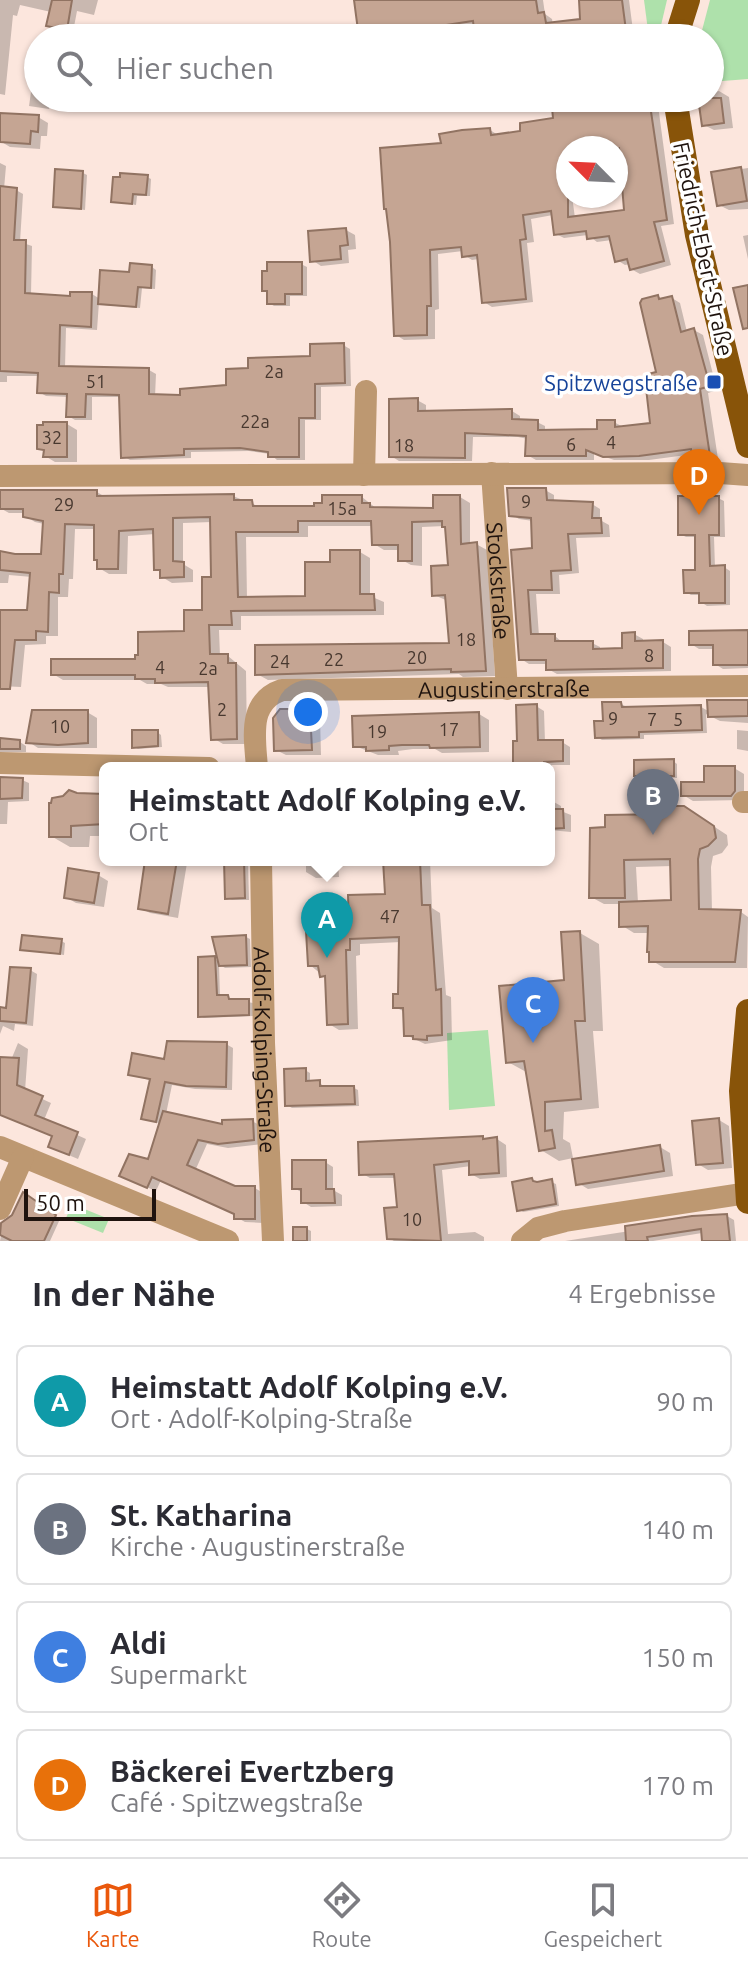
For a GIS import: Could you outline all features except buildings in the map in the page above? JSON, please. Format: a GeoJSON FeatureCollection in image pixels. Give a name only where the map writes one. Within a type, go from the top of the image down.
{"type":"FeatureCollection","features":[{"type":"Feature","properties":{"kind":"main road"},"geometry":{"type":"LineString","coordinates":[[680,24],[688,0]]}},
{"type":"Feature","properties":{"kind":"main road","name":"Friedrich-Ebert-Straße"},"geometry":{"type":"LineString","coordinates":[[677,112],[697,235],[748,446]]}},
{"type":"Feature","properties":{"kind":"main road"},"geometry":{"type":"LineString","coordinates":[[748,1011],[741,1091],[748,1202]]}},
{"type":"Feature","properties":{"kind":"street"},"geometry":{"type":"LineString","coordinates":[[364,475],[366,391]]}},
{"type":"Feature","properties":{"kind":"street","name":"Stockstraße"},"geometry":{"type":"LineString","coordinates":[[492,473],[507,689]]}},
{"type":"Feature","properties":{"kind":"street"},"geometry":{"type":"LineString","coordinates":[[0,476],[748,475]]}},
{"type":"Feature","properties":{"kind":"street","name":"Augustinerstraße"},"geometry":{"type":"LineString","coordinates":[[257,762],[255,724],[263,701],[282,690],[748,686]]}},
{"type":"Feature","properties":{"kind":"street"},"geometry":{"type":"LineString","coordinates":[[0,763],[99,765]]}},
{"type":"Feature","properties":{"kind":"street","name":"Adolf-Kolping-Straße"},"geometry":{"type":"LineString","coordinates":[[261,866],[264,1058],[273,1241]]}},
{"type":"Feature","properties":{"kind":"street"},"geometry":{"type":"LineString","coordinates":[[0,1147],[228,1241]]}},
{"type":"Feature","properties":{"kind":"street"},"geometry":{"type":"LineString","coordinates":[[3,1196],[23,1157]]}},
{"type":"Feature","properties":{"kind":"street"},"geometry":{"type":"LineString","coordinates":[[522,1241],[538,1228],[565,1221],[747,1193]]}},
{"type":"Feature","properties":{"kind":"green space"},"geometry":{"type":"Polygon","coordinates":[[[644,0],[667,0],[661,24],[647,24],[644,0]]]}},
{"type":"Feature","properties":{"kind":"green space"},"geometry":{"type":"Polygon","coordinates":[[[710,0],[748,0],[748,79],[724,81],[724,24],[704,24],[710,0]]]}},
{"type":"Feature","properties":{"kind":"green space"},"geometry":{"type":"Polygon","coordinates":[[[488,1030],[495,1106],[449,1110],[447,1033],[488,1030]]]}},
{"type":"Feature","properties":{"kind":"green space"},"geometry":{"type":"Polygon","coordinates":[[[72,1204],[109,1219],[103,1233],[66,1218],[72,1204]]]}},
{"type":"Feature","properties":{"kind":"place","name":"Spitzwegstraße"},"geometry":{"type":"Point","coordinates":[714,382]}},
{"type":"Feature","properties":{"kind":"place","name":"Bäckerei Evertzberg"},"geometry":{"type":"Point","coordinates":[699,515]}},
{"type":"Feature","properties":{"kind":"place","name":"St. Katharina"},"geometry":{"type":"Point","coordinates":[653,835]}},
{"type":"Feature","properties":{"kind":"place","name":"Heimstatt Adolf Kolping e.V."},"geometry":{"type":"Point","coordinates":[327,958]}},
{"type":"Feature","properties":{"kind":"place","name":"Aldi"},"geometry":{"type":"Point","coordinates":[533,1043]}}]}
